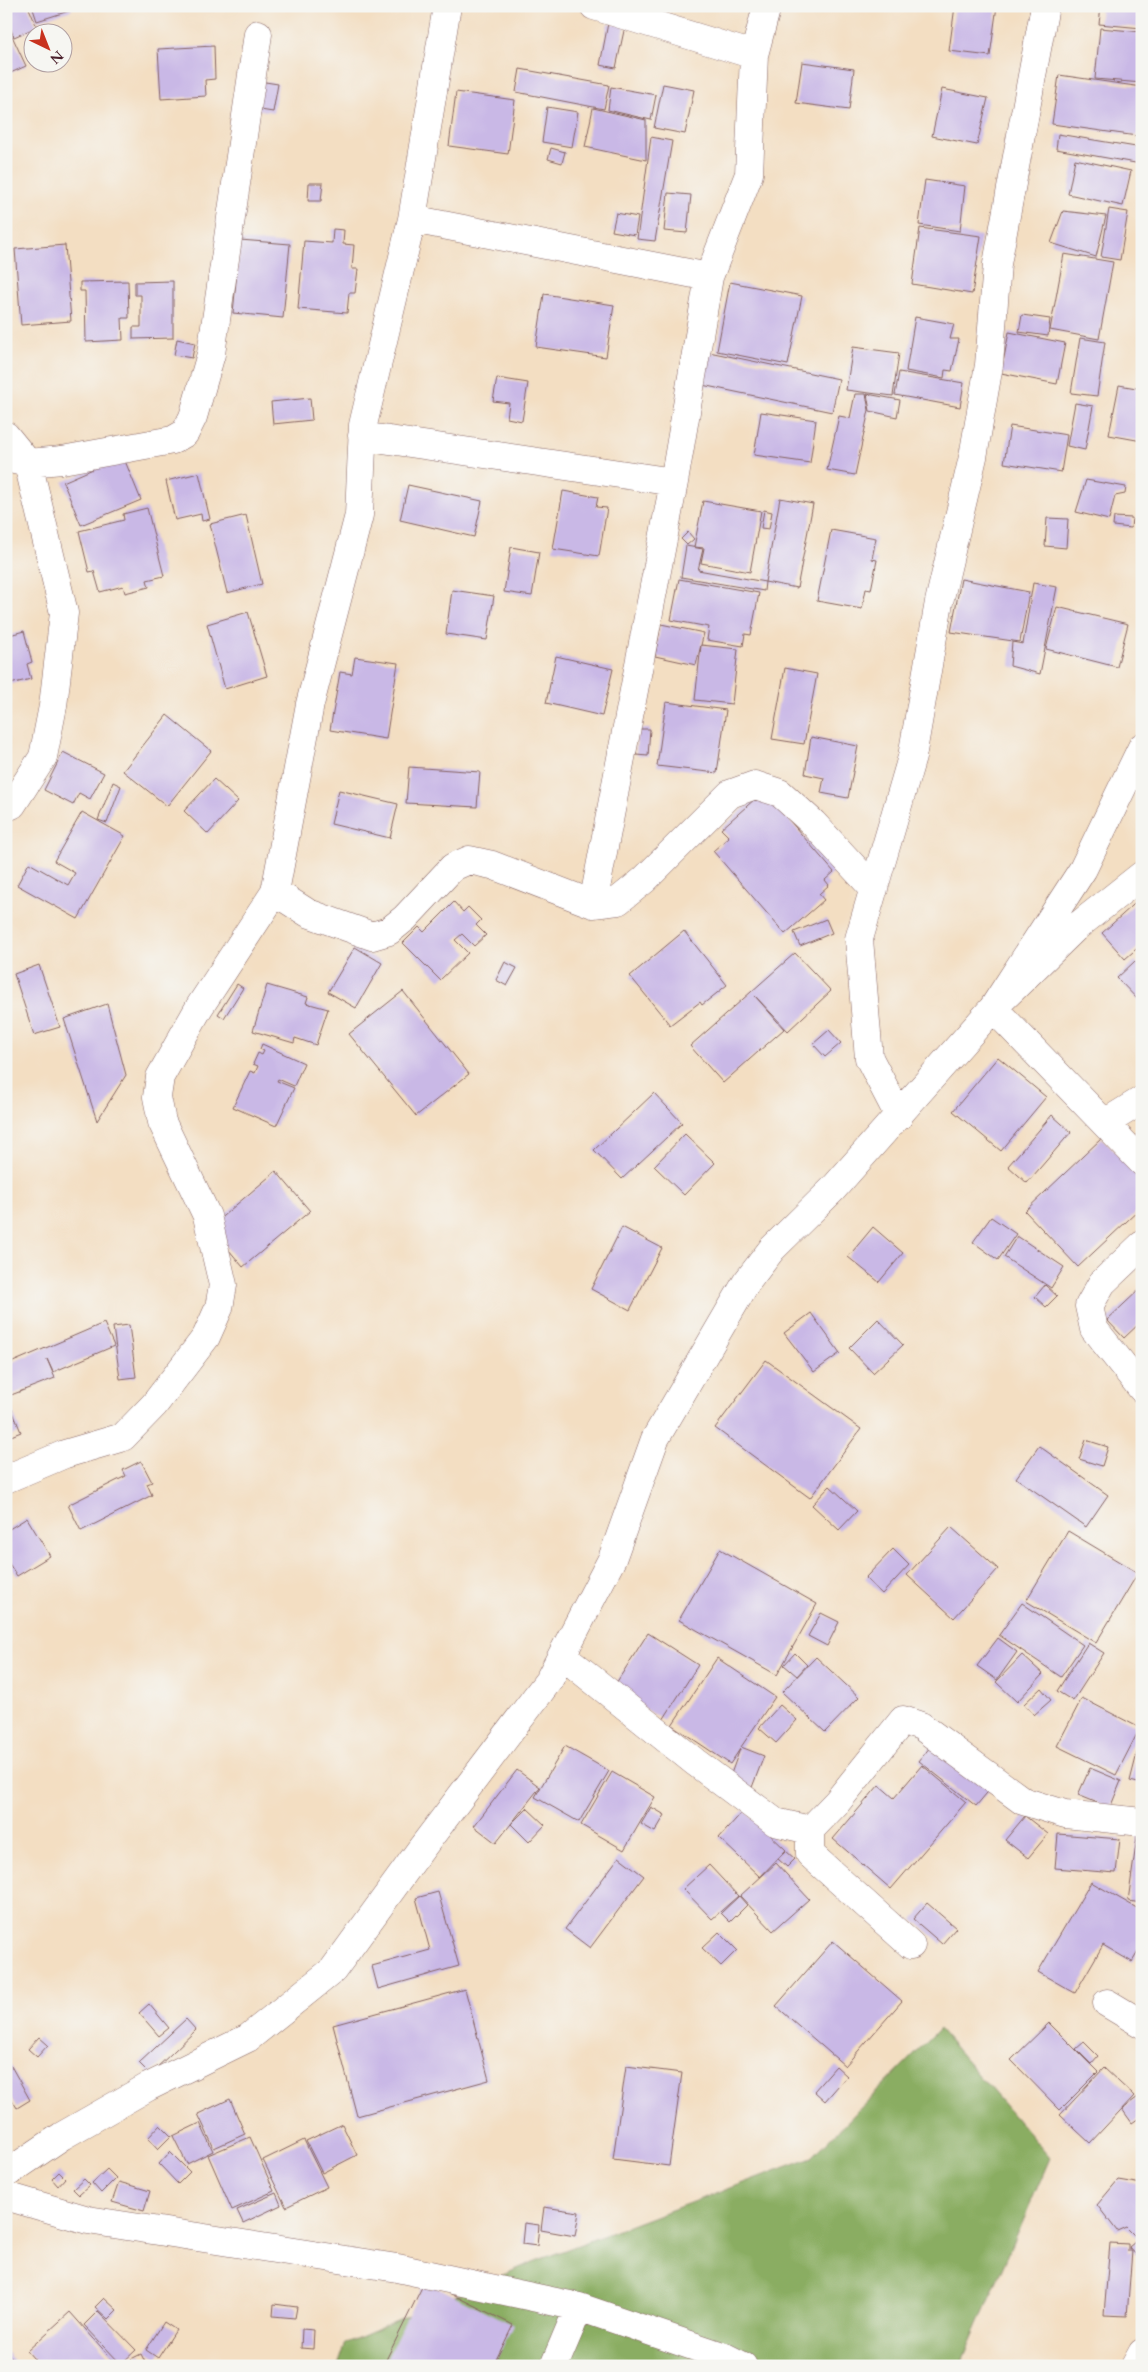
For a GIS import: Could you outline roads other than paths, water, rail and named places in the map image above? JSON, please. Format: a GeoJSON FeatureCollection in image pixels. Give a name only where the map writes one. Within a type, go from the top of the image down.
{"type":"FeatureCollection","features":[{"type":"Feature","properties":{"kind":"street"},"geometry":{"type":"LineString","coordinates":[[6,1479],[64,1454],[123,1437],[154,1405],[206,1337],[219,1308],[223,1286],[206,1216],[162,1122],[157,1097],[160,1077],[200,1006],[275,892],[310,704],[359,515],[362,436],[412,219],[447,6]]}},
{"type":"Feature","properties":{"kind":"street"},"geometry":{"type":"LineString","coordinates":[[594,6],[754,54]]}},
{"type":"Feature","properties":{"kind":"street"},"geometry":{"type":"LineString","coordinates":[[592,904],[674,482],[709,277],[749,174],[754,54],[767,6]]}},
{"type":"Feature","properties":{"kind":"street"},"geometry":{"type":"LineString","coordinates":[[900,1116],[869,1058],[859,939],[912,757],[941,593],[973,457],[990,366],[997,264],[1045,6]]}},
{"type":"Feature","properties":{"kind":"street"},"geometry":{"type":"LineString","coordinates":[[17,461],[62,460],[173,440],[184,433],[193,417],[211,354],[258,34]]}},
{"type":"Feature","properties":{"kind":"street"},"geometry":{"type":"LineString","coordinates":[[412,219],[709,277]]}},
{"type":"Feature","properties":{"kind":"street"},"geometry":{"type":"LineString","coordinates":[[6,436],[17,461],[64,613],[53,706],[43,757],[12,805],[6,807]]}},
{"type":"Feature","properties":{"kind":"street"},"geometry":{"type":"LineString","coordinates":[[362,436],[674,482]]}},
{"type":"Feature","properties":{"kind":"street"},"geometry":{"type":"LineString","coordinates":[[993,1008],[1083,869],[1142,747]]}},
{"type":"Feature","properties":{"kind":"street"},"geometry":{"type":"LineString","coordinates":[[275,892],[308,913],[372,936],[389,930],[405,918],[453,867],[469,860],[492,866],[592,904],[618,902],[644,880],[730,794],[755,785],[780,793],[813,822],[874,889]]}},
{"type":"Feature","properties":{"kind":"street"},"geometry":{"type":"LineString","coordinates":[[6,2174],[62,2136],[148,2087],[248,2038],[333,1970],[421,1849],[549,1680],[612,1559],[655,1439],[746,1283],[772,1249],[833,1189],[900,1116],[993,1008],[1075,928],[1142,875]]}},
{"type":"Feature","properties":{"kind":"street"},"geometry":{"type":"LineString","coordinates":[[993,1008],[1142,1162]]}},
{"type":"Feature","properties":{"kind":"street"},"geometry":{"type":"LineString","coordinates":[[1105,1123],[1142,1100]]}},
{"type":"Feature","properties":{"kind":"street"},"geometry":{"type":"LineString","coordinates":[[1142,1245],[1102,1283],[1089,1306],[1094,1329],[1142,1389]]}},
{"type":"Feature","properties":{"kind":"street"},"geometry":{"type":"LineString","coordinates":[[562,1655],[695,1762],[775,1822],[810,1830]]}},
{"type":"Feature","properties":{"kind":"street"},"geometry":{"type":"LineString","coordinates":[[911,1945],[810,1854],[810,1830],[836,1802],[903,1720],[921,1726],[1023,1801],[1065,1814],[1142,1822]]}},
{"type":"Feature","properties":{"kind":"street"},"geometry":{"type":"LineString","coordinates":[[1107,2003],[1142,2024]]}},
{"type":"Feature","properties":{"kind":"street"},"geometry":{"type":"LineString","coordinates":[[6,2196],[88,2220],[397,2268],[579,2307],[725,2357],[743,2366]]}},
{"type":"Feature","properties":{"kind":"street"},"geometry":{"type":"LineString","coordinates":[[554,2366],[579,2307]]}},
{"type":"Feature","properties":{"kind":"street"},"geometry":{"type":"LineString","coordinates":[[1135,2366],[1142,2352]]}}]}
